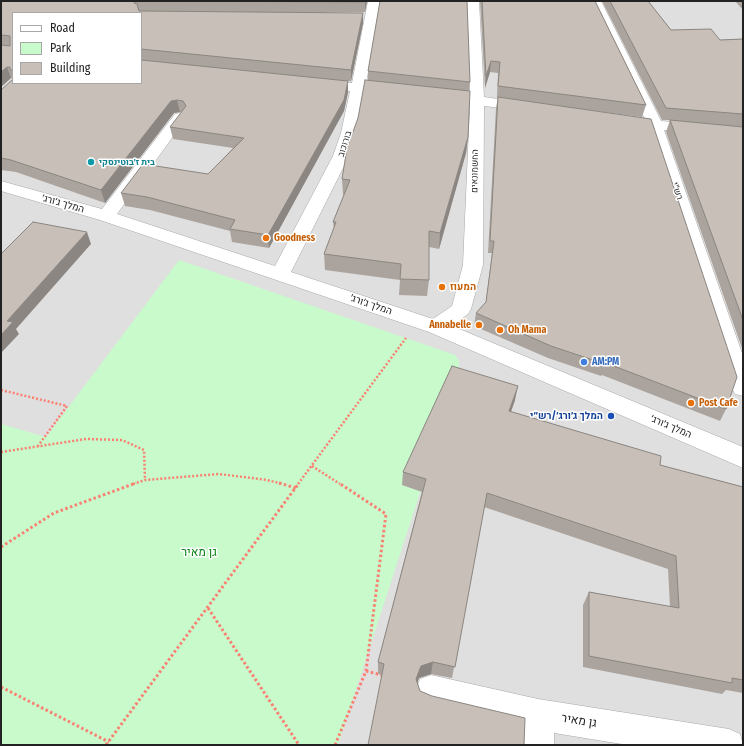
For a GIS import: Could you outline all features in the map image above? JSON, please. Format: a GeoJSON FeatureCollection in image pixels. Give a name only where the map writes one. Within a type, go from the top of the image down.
{"type":"FeatureCollection","features":[{"type":"Feature","properties":{"kind":"street","name":"בורוכוב"},"geometry":{"type":"LineString","coordinates":[[280,275],[341,156],[349,133],[374,1]]}},
{"type":"Feature","properties":{"kind":"street","name":"החשמונאים"},"geometry":{"type":"LineString","coordinates":[[436,327],[461,309],[473,265],[477,100],[473,1]]}},
{"type":"Feature","properties":{"kind":"street","name":"רש\"י"},"geometry":{"type":"LineString","coordinates":[[595,1],[655,125],[743,388]]}},
{"type":"Feature","properties":{"kind":"street"},"geometry":{"type":"LineString","coordinates":[[356,18],[372,18]]}},
{"type":"Feature","properties":{"kind":"street"},"geometry":{"type":"LineString","coordinates":[[304,82],[406,92]]}},
{"type":"Feature","properties":{"kind":"street"},"geometry":{"type":"LineString","coordinates":[[429,95],[539,108]]}},
{"type":"Feature","properties":{"kind":"street"},"geometry":{"type":"LineString","coordinates":[[106,216],[180,117]]}},
{"type":"Feature","properties":{"kind":"street"},"geometry":{"type":"LineString","coordinates":[[609,118],[655,125],[743,133]]}},
{"type":"Feature","properties":{"kind":"street","name":"המלך ג׳ורג׳"},"geometry":{"type":"LineString","coordinates":[[3,196],[106,216],[436,327],[739,454]]}},
{"type":"Feature","properties":{"kind":"street","name":"גן מאיר"},"geometry":{"type":"LineString","coordinates":[[431,690],[538,715],[729,745]]}},
{"type":"Feature","properties":{"kind":"street"},"geometry":{"type":"LineString","coordinates":[[538,715],[538,745]]}},
{"type":"Feature","properties":{"kind":"path"},"geometry":{"type":"LineString","coordinates":[[1,687],[108,743],[408,334]]}},
{"type":"Feature","properties":{"kind":"path"},"geometry":{"type":"LineString","coordinates":[[1,390],[67,406],[38,446]]}},
{"type":"Feature","properties":{"kind":"path"},"geometry":{"type":"LineString","coordinates":[[1,452],[86,439],[122,440],[144,450],[145,480]]}},
{"type":"Feature","properties":{"kind":"path"},"geometry":{"type":"LineString","coordinates":[[312,466],[386,514],[366,671],[335,745]]}},
{"type":"Feature","properties":{"kind":"path"},"geometry":{"type":"LineString","coordinates":[[1,547],[54,513],[145,480],[220,474],[267,480],[296,488]]}},
{"type":"Feature","properties":{"kind":"path"},"geometry":{"type":"LineString","coordinates":[[208,608],[299,745]]}},
{"type":"Feature","properties":{"kind":"path"},"geometry":{"type":"LineString","coordinates":[[366,671],[388,677]]}},
{"type":"Feature","properties":{"kind":"shaded area"},"geometry":{"type":"Polygon","coordinates":[[[1,1],[743,1],[743,745],[1,745],[1,1]]]}},
{"type":"Feature","properties":{"kind":"green space","name":"גן מאיר"},"geometry":{"type":"Polygon","coordinates":[[[179,260],[455,355],[459,361],[459,373],[338,745],[1,745],[1,424],[46,437],[179,260]]]}},
{"type":"Feature","properties":{"kind":"building"},"geometry":{"type":"Polygon","coordinates":[[[1,1],[135,1],[134,3],[137,4],[139,11],[363,13],[351,70],[142,49],[142,12],[12,12],[12,70],[10,70],[10,67],[7,67],[1,72],[1,45],[10,46],[10,36],[1,35],[1,1]]]}},
{"type":"Feature","properties":{"kind":"building"},"geometry":{"type":"Polygon","coordinates":[[[151,1],[365,1],[365,2],[151,1]]]}},
{"type":"Feature","properties":{"kind":"building"},"geometry":{"type":"Polygon","coordinates":[[[380,1],[467,1],[470,82],[368,71],[380,1]]]}},
{"type":"Feature","properties":{"kind":"building"},"geometry":{"type":"Polygon","coordinates":[[[482,1],[595,1],[646,105],[498,86],[500,62],[491,61],[486,76],[482,1]]]}},
{"type":"Feature","properties":{"kind":"building"},"geometry":{"type":"Polygon","coordinates":[[[610,1],[648,1],[671,30],[711,29],[720,40],[743,39],[743,114],[666,108],[610,1]]]}},
{"type":"Feature","properties":{"kind":"building"},"geometry":{"type":"Polygon","coordinates":[[[142,60],[348,81],[344,100],[268,235],[230,229],[235,220],[147,197],[121,193],[143,164],[208,174],[244,138],[170,127],[186,106],[183,101],[171,101],[101,190],[1,158],[1,90],[12,80],[12,84],[142,84],[142,60]]]}},
{"type":"Feature","properties":{"kind":"building"},"geometry":{"type":"Polygon","coordinates":[[[365,80],[470,91],[468,137],[440,233],[429,231],[429,280],[400,279],[401,264],[324,254],[336,222],[333,222],[350,180],[342,179],[347,148],[358,118],[365,80]]]}},
{"type":"Feature","properties":{"kind":"building"},"geometry":{"type":"Polygon","coordinates":[[[498,97],[651,119],[737,377],[726,409],[606,363],[605,364],[551,346],[476,313],[486,302],[494,241],[490,241],[498,97]]]}},
{"type":"Feature","properties":{"kind":"building"},"geometry":{"type":"Polygon","coordinates":[[[670,120],[743,127],[743,320],[670,120]]]}},
{"type":"Feature","properties":{"kind":"building"},"geometry":{"type":"Polygon","coordinates":[[[33,222],[87,232],[7,321],[13,322],[1,335],[1,254],[33,222]]]}},
{"type":"Feature","properties":{"kind":"building"},"geometry":{"type":"Polygon","coordinates":[[[452,366],[518,386],[509,411],[661,456],[660,465],[743,487],[743,680],[732,678],[732,683],[589,656],[589,592],[679,608],[676,556],[487,493],[455,667],[433,662],[421,666],[416,679],[420,691],[432,696],[525,718],[524,745],[368,745],[384,664],[378,662],[426,479],[403,472],[452,366]]]}},
{"type":"Feature","properties":{"kind":"place","name":"בית ז'בוטינסקי"},"geometry":{"type":"Point","coordinates":[91,162]}},
{"type":"Feature","properties":{"kind":"place","name":"Goodness"},"geometry":{"type":"Point","coordinates":[266,238]}},
{"type":"Feature","properties":{"kind":"place","name":"המעוז"},"geometry":{"type":"Point","coordinates":[442,287]}},
{"type":"Feature","properties":{"kind":"place","name":"Annabelle"},"geometry":{"type":"Point","coordinates":[479,325]}},
{"type":"Feature","properties":{"kind":"place","name":"Oh Mama"},"geometry":{"type":"Point","coordinates":[500,330]}},
{"type":"Feature","properties":{"kind":"place","name":"AM:PM"},"geometry":{"type":"Point","coordinates":[584,362]}},
{"type":"Feature","properties":{"kind":"place","name":"Post Cafe"},"geometry":{"type":"Point","coordinates":[691,403]}},
{"type":"Feature","properties":{"kind":"place","name":"המלך ג׳ורג׳/רש״י"},"geometry":{"type":"Point","coordinates":[611,416]}}]}
